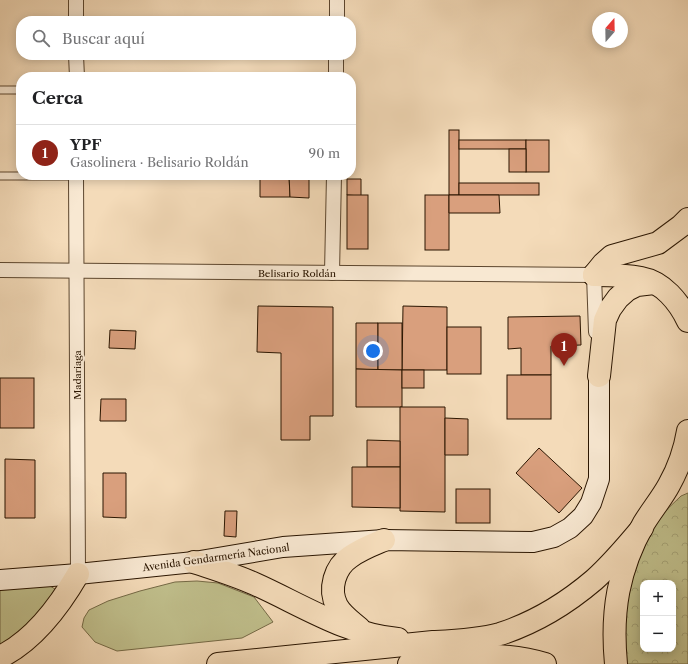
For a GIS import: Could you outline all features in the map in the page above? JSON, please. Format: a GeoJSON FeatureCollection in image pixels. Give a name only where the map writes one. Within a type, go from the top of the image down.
{"type":"FeatureCollection","features":[{"type":"Feature","properties":{"kind":"highway"},"geometry":{"type":"LineString","coordinates":[[594,274],[612,256],[658,243],[688,219]]}},
{"type":"Feature","properties":{"kind":"highway"},"geometry":{"type":"LineString","coordinates":[[594,274],[633,276],[643,278],[654,283],[665,290],[678,304],[688,321]]}},
{"type":"Feature","properties":{"kind":"highway"},"geometry":{"type":"LineString","coordinates":[[598,376],[605,320],[610,309],[618,298],[627,290],[636,285],[654,283]]}},
{"type":"Feature","properties":{"kind":"highway"},"geometry":{"type":"LineString","coordinates":[[616,664],[614,646],[617,595],[624,565],[642,528],[669,486],[677,468],[688,431]]}},
{"type":"Feature","properties":{"kind":"highway"},"geometry":{"type":"LineString","coordinates":[[654,508],[675,488],[688,483]]}},
{"type":"Feature","properties":{"kind":"highway"},"geometry":{"type":"LineString","coordinates":[[409,664],[438,649],[462,640],[499,634],[554,609],[574,596],[595,579],[616,558],[642,528]]}},
{"type":"Feature","properties":{"kind":"highway"},"geometry":{"type":"LineString","coordinates":[[365,632],[348,618],[337,606],[333,595],[333,580],[340,567],[349,557],[362,549],[384,540]]}},
{"type":"Feature","properties":{"kind":"highway"},"geometry":{"type":"LineString","coordinates":[[194,562],[255,584],[316,615],[365,632],[471,655],[506,656],[545,664]]}},
{"type":"Feature","properties":{"kind":"highway"},"geometry":{"type":"LineString","coordinates":[[0,657],[13,651],[29,637],[63,599],[78,574]]}},
{"type":"Feature","properties":{"kind":"highway"},"geometry":{"type":"LineString","coordinates":[[218,664],[438,649]]}},
{"type":"Feature","properties":{"kind":"highway"},"geometry":{"type":"LineString","coordinates":[[277,664],[438,649]]}},
{"type":"Feature","properties":{"kind":"main road","name":"Avenida Gendarmería Nacional"},"geometry":{"type":"LineString","coordinates":[[0,580],[78,574],[194,562],[283,547],[384,540],[533,542],[554,537],[570,528],[583,516],[591,503],[599,479],[598,376]]}},
{"type":"Feature","properties":{"kind":"street"},"geometry":{"type":"LineString","coordinates":[[76,0],[76,16]]}},
{"type":"Feature","properties":{"kind":"street"},"geometry":{"type":"LineString","coordinates":[[337,0],[337,16]]}},
{"type":"Feature","properties":{"kind":"street"},"geometry":{"type":"LineString","coordinates":[[76,60],[77,72]]}},
{"type":"Feature","properties":{"kind":"street"},"geometry":{"type":"LineString","coordinates":[[336,60],[336,72]]}},
{"type":"Feature","properties":{"kind":"street","name":"Madariaga"},"geometry":{"type":"LineString","coordinates":[[76,180],[78,574]]}},
{"type":"Feature","properties":{"kind":"street"},"geometry":{"type":"LineString","coordinates":[[332,273],[334,180]]}},
{"type":"Feature","properties":{"kind":"street","name":"Belisario Roldán"},"geometry":{"type":"LineString","coordinates":[[0,270],[594,274]]}},
{"type":"Feature","properties":{"kind":"street"},"geometry":{"type":"LineString","coordinates":[[594,274],[598,376]]}},
{"type":"Feature","properties":{"kind":"lane"},"geometry":{"type":"LineString","coordinates":[[0,90],[16,90]]}},
{"type":"Feature","properties":{"kind":"lane"},"geometry":{"type":"LineString","coordinates":[[0,176],[16,176]]}},
{"type":"Feature","properties":{"kind":"green space"},"geometry":{"type":"Polygon","coordinates":[[[688,493],[688,664],[625,664],[625,597],[638,555],[658,518],[681,496],[688,493]]]}},
{"type":"Feature","properties":{"kind":"green space"},"geometry":{"type":"Polygon","coordinates":[[[197,581],[218,583],[254,597],[273,622],[242,638],[117,651],[95,642],[82,627],[84,618],[89,610],[108,601],[175,582],[197,581]]]}},
{"type":"Feature","properties":{"kind":"green space"},"geometry":{"type":"Polygon","coordinates":[[[50,586],[55,589],[57,594],[56,602],[0,650],[0,589],[50,586]]]}},
{"type":"Feature","properties":{"kind":"building"},"geometry":{"type":"Polygon","coordinates":[[[449,130],[459,130],[459,195],[449,195],[449,130]]]}},
{"type":"Feature","properties":{"kind":"building"},"geometry":{"type":"Polygon","coordinates":[[[459,140],[526,140],[526,149],[459,149],[459,140]]]}},
{"type":"Feature","properties":{"kind":"building"},"geometry":{"type":"Polygon","coordinates":[[[526,140],[549,140],[549,172],[526,172],[526,140]]]}},
{"type":"Feature","properties":{"kind":"building"},"geometry":{"type":"Polygon","coordinates":[[[509,149],[526,149],[526,172],[509,172],[509,149]]]}},
{"type":"Feature","properties":{"kind":"building"},"geometry":{"type":"Polygon","coordinates":[[[361,179],[361,196],[347,195],[347,180],[361,179]]]}},
{"type":"Feature","properties":{"kind":"building"},"geometry":{"type":"Polygon","coordinates":[[[260,180],[289,180],[290,197],[260,197],[260,180]]]}},
{"type":"Feature","properties":{"kind":"building"},"geometry":{"type":"Polygon","coordinates":[[[289,180],[309,180],[309,198],[290,197],[289,180]]]}},
{"type":"Feature","properties":{"kind":"building"},"geometry":{"type":"Polygon","coordinates":[[[459,183],[539,183],[539,195],[459,195],[459,183]]]}},
{"type":"Feature","properties":{"kind":"building"},"geometry":{"type":"Polygon","coordinates":[[[347,195],[368,195],[368,249],[347,249],[347,195]]]}},
{"type":"Feature","properties":{"kind":"building"},"geometry":{"type":"Polygon","coordinates":[[[425,195],[449,195],[449,250],[425,250],[425,195]]]}},
{"type":"Feature","properties":{"kind":"building"},"geometry":{"type":"Polygon","coordinates":[[[449,195],[499,195],[500,213],[449,213],[449,195]]]}},
{"type":"Feature","properties":{"kind":"building"},"geometry":{"type":"Polygon","coordinates":[[[258,306],[333,307],[333,416],[310,416],[310,440],[281,440],[281,353],[257,352],[258,306]]]}},
{"type":"Feature","properties":{"kind":"building"},"geometry":{"type":"Polygon","coordinates":[[[403,306],[447,307],[447,370],[402,370],[403,306]]]}},
{"type":"Feature","properties":{"kind":"building"},"geometry":{"type":"Polygon","coordinates":[[[580,316],[581,345],[551,346],[551,375],[521,375],[521,348],[508,349],[508,317],[580,316]]]}},
{"type":"Feature","properties":{"kind":"building"},"geometry":{"type":"Polygon","coordinates":[[[356,323],[378,323],[378,370],[356,369],[356,323]]]}},
{"type":"Feature","properties":{"kind":"building"},"geometry":{"type":"Polygon","coordinates":[[[378,323],[402,323],[402,370],[378,370],[378,323]]]}},
{"type":"Feature","properties":{"kind":"building"},"geometry":{"type":"Polygon","coordinates":[[[447,327],[481,327],[481,374],[447,374],[447,327]]]}},
{"type":"Feature","properties":{"kind":"building"},"geometry":{"type":"Polygon","coordinates":[[[110,330],[136,331],[135,349],[109,348],[110,330]]]}},
{"type":"Feature","properties":{"kind":"building"},"geometry":{"type":"Polygon","coordinates":[[[356,369],[402,370],[402,407],[356,407],[356,369]]]}},
{"type":"Feature","properties":{"kind":"building"},"geometry":{"type":"Polygon","coordinates":[[[402,370],[424,370],[424,388],[402,388],[402,370]]]}},
{"type":"Feature","properties":{"kind":"building"},"geometry":{"type":"Polygon","coordinates":[[[507,375],[551,375],[551,419],[507,419],[507,375]]]}},
{"type":"Feature","properties":{"kind":"building"},"geometry":{"type":"Polygon","coordinates":[[[0,378],[34,378],[34,428],[0,428],[0,378]]]}},
{"type":"Feature","properties":{"kind":"building"},"geometry":{"type":"Polygon","coordinates":[[[101,399],[126,399],[126,421],[100,421],[101,399]]]}},
{"type":"Feature","properties":{"kind":"building"},"geometry":{"type":"Polygon","coordinates":[[[400,407],[445,407],[445,512],[400,511],[400,407]]]}},
{"type":"Feature","properties":{"kind":"building"},"geometry":{"type":"Polygon","coordinates":[[[445,418],[468,419],[468,455],[445,455],[445,418]]]}},
{"type":"Feature","properties":{"kind":"building"},"geometry":{"type":"Polygon","coordinates":[[[367,440],[400,441],[400,467],[367,467],[367,440]]]}},
{"type":"Feature","properties":{"kind":"building"},"geometry":{"type":"Polygon","coordinates":[[[539,448],[582,488],[559,513],[516,473],[539,448]]]}},
{"type":"Feature","properties":{"kind":"building"},"geometry":{"type":"Polygon","coordinates":[[[5,459],[35,460],[35,518],[5,518],[5,459]]]}},
{"type":"Feature","properties":{"kind":"building"},"geometry":{"type":"Polygon","coordinates":[[[352,467],[400,467],[400,508],[352,507],[352,467]]]}},
{"type":"Feature","properties":{"kind":"building"},"geometry":{"type":"Polygon","coordinates":[[[103,473],[126,473],[126,518],[103,517],[103,473]]]}},
{"type":"Feature","properties":{"kind":"building"},"geometry":{"type":"Polygon","coordinates":[[[456,489],[490,489],[490,523],[456,523],[456,489]]]}},
{"type":"Feature","properties":{"kind":"building"},"geometry":{"type":"Polygon","coordinates":[[[225,511],[237,511],[236,537],[224,536],[225,511]]]}},
{"type":"Feature","properties":{"kind":"place","name":"YPF"},"geometry":{"type":"Point","coordinates":[564,366]}}]}
